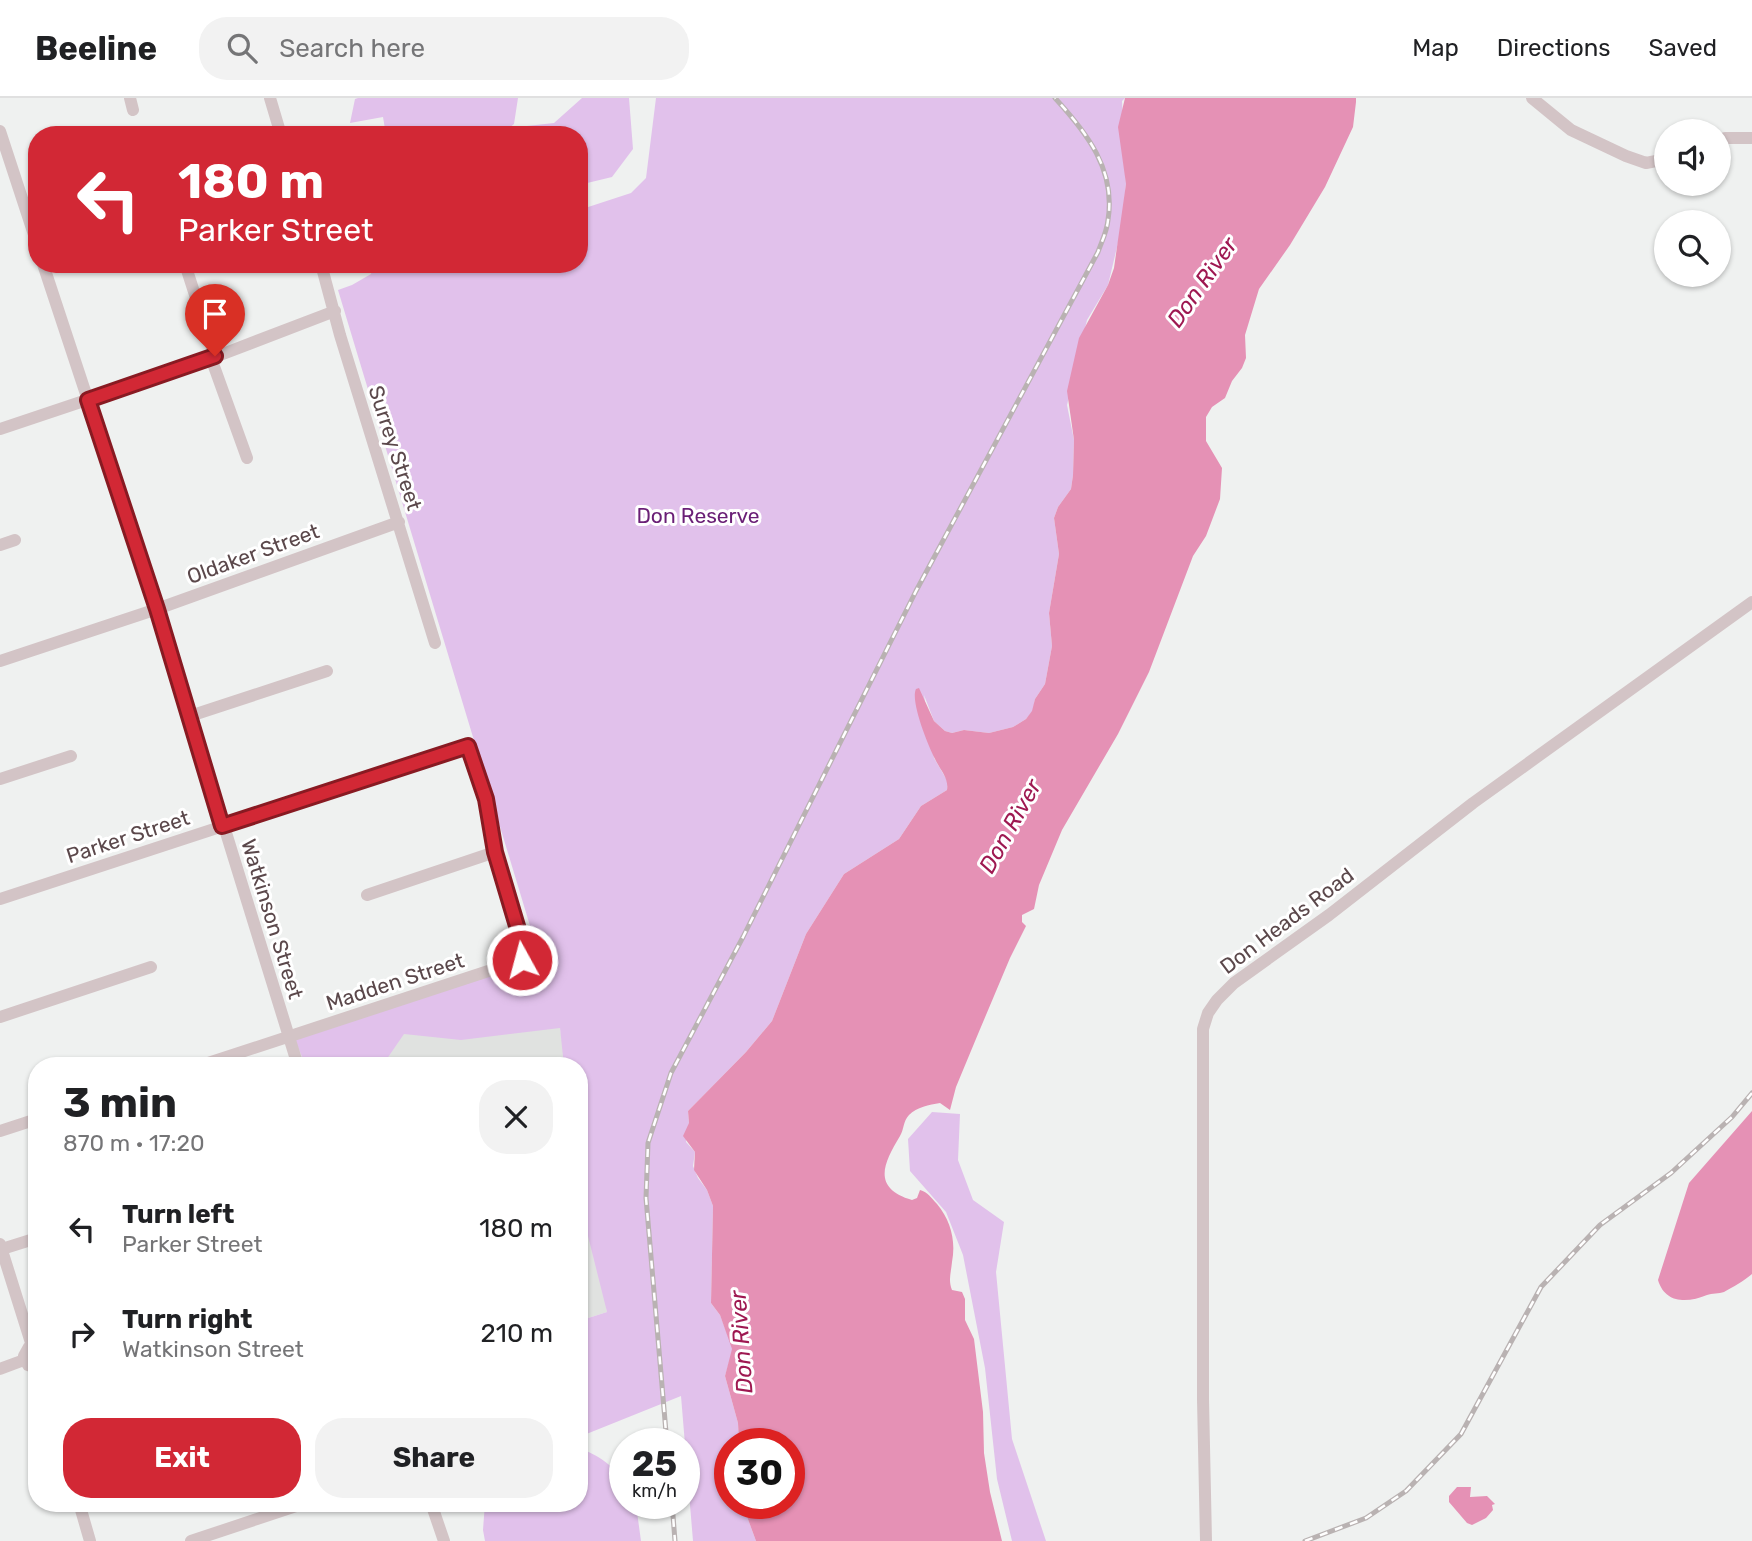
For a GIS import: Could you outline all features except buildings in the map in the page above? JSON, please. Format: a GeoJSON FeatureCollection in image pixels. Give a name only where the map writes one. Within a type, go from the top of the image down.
{"type":"FeatureCollection","features":[{"type":"Feature","properties":{"kind":"street"},"geometry":{"type":"LineString","coordinates":[[270,98],[278,126]]}},
{"type":"Feature","properties":{"kind":"street"},"geometry":{"type":"LineString","coordinates":[[1532,98],[1571,130],[1626,156],[1646,163],[1654,161]]}},
{"type":"Feature","properties":{"kind":"street"},"geometry":{"type":"LineString","coordinates":[[0,131],[28,217]]}},
{"type":"Feature","properties":{"kind":"street"},"geometry":{"type":"LineString","coordinates":[[1731,138],[1752,138]]}},
{"type":"Feature","properties":{"kind":"street","name":"Watkinson Street"},"geometry":{"type":"LineString","coordinates":[[46,273],[157,609],[295,1057]]}},
{"type":"Feature","properties":{"kind":"street"},"geometry":{"type":"LineString","coordinates":[[188,273],[247,458]]}},
{"type":"Feature","properties":{"kind":"street","name":"Surrey Street"},"geometry":{"type":"LineString","coordinates":[[324,273],[340,335],[435,643]]}},
{"type":"Feature","properties":{"kind":"street"},"geometry":{"type":"LineString","coordinates":[[0,429],[213,357],[335,311]]}},
{"type":"Feature","properties":{"kind":"street","name":"Oldaker Street"},"geometry":{"type":"LineString","coordinates":[[0,662],[399,522]]}},
{"type":"Feature","properties":{"kind":"street"},"geometry":{"type":"LineString","coordinates":[[0,545],[15,540]]}},
{"type":"Feature","properties":{"kind":"street","name":"Don Heads Road"},"geometry":{"type":"LineString","coordinates":[[1206,1541],[1203,1399],[1203,1029],[1208,1013],[1234,983],[1329,915],[1473,803],[1752,602]]}},
{"type":"Feature","properties":{"kind":"street"},"geometry":{"type":"LineString","coordinates":[[190,716],[327,671]]}},
{"type":"Feature","properties":{"kind":"street","name":"Parker Street"},"geometry":{"type":"LineString","coordinates":[[0,900],[468,746],[486,799],[495,852]]}},
{"type":"Feature","properties":{"kind":"street"},"geometry":{"type":"LineString","coordinates":[[0,779],[71,756]]}},
{"type":"Feature","properties":{"kind":"street"},"geometry":{"type":"LineString","coordinates":[[367,895],[495,852]]}},
{"type":"Feature","properties":{"kind":"street","name":"Madden Street"},"geometry":{"type":"LineString","coordinates":[[226,1057],[522,960],[525,953],[495,852]]}},
{"type":"Feature","properties":{"kind":"street"},"geometry":{"type":"LineString","coordinates":[[0,1017],[151,967]]}},
{"type":"Feature","properties":{"kind":"street"},"geometry":{"type":"LineString","coordinates":[[0,1131],[28,1122]]}},
{"type":"Feature","properties":{"kind":"street"},"geometry":{"type":"LineString","coordinates":[[28,1240],[1,1247],[28,1327]]}},
{"type":"Feature","properties":{"kind":"street"},"geometry":{"type":"LineString","coordinates":[[28,1350],[24,1353],[24,1360],[28,1365]]}},
{"type":"Feature","properties":{"kind":"street"},"geometry":{"type":"LineString","coordinates":[[0,1369],[24,1360]]}},
{"type":"Feature","properties":{"kind":"street"},"geometry":{"type":"LineString","coordinates":[[82,1512],[90,1541]]}},
{"type":"Feature","properties":{"kind":"street"},"geometry":{"type":"LineString","coordinates":[[191,1541],[278,1512]]}},
{"type":"Feature","properties":{"kind":"street"},"geometry":{"type":"LineString","coordinates":[[434,1512],[444,1541]]}},
{"type":"Feature","properties":{"kind":"shaded area"},"geometry":{"type":"Polygon","coordinates":[[[541,959],[560,1028],[565,1057],[301,1057],[295,1040],[541,959]]]}},
{"type":"Feature","properties":{"kind":"shaded area"},"geometry":{"type":"Polygon","coordinates":[[[588,1197],[607,1312],[588,1318],[588,1197]]]}},
{"type":"Feature","properties":{"kind":"green space"},"geometry":{"type":"Polygon","coordinates":[[[518,98],[512,126],[384,126],[383,117],[350,123],[355,99],[518,98]]]}},
{"type":"Feature","properties":{"kind":"green space"},"geometry":{"type":"Polygon","coordinates":[[[582,98],[629,98],[633,149],[612,177],[588,183],[588,126],[527,126],[554,123],[582,98]]]}},
{"type":"Feature","properties":{"kind":"green space","name":"Don Reserve"},"geometry":{"type":"Polygon","coordinates":[[[656,98],[1125,98],[1122,101],[1126,184],[1122,226],[1108,285],[1087,320],[1067,405],[1074,440],[1073,475],[1071,489],[1058,507],[1054,518],[1059,554],[1049,613],[1052,646],[1045,684],[1035,699],[1033,711],[1026,719],[1013,727],[989,733],[945,731],[934,721],[924,695],[934,758],[948,782],[947,790],[921,806],[899,839],[844,874],[806,934],[772,1021],[746,1052],[688,1111],[686,1142],[695,1152],[693,1166],[713,1206],[711,1303],[720,1315],[733,1349],[725,1376],[738,1423],[738,1428],[714,1428],[714,1519],[748,1519],[756,1541],[693,1541],[691,1519],[700,1519],[700,1428],[684,1428],[681,1396],[588,1433],[588,1318],[607,1312],[588,1236],[588,1057],[563,1057],[560,1028],[461,1040],[404,1034],[388,1057],[302,1057],[295,1040],[540,959],[338,290],[371,273],[588,273],[588,207],[631,193],[646,178],[656,98]]]}},
{"type":"Feature","properties":{"kind":"green space"},"geometry":{"type":"Polygon","coordinates":[[[932,1112],[960,1114],[958,1160],[973,1200],[1004,1222],[996,1272],[1012,1439],[1046,1541],[1012,1541],[997,1479],[985,1368],[963,1255],[946,1212],[910,1171],[908,1139],[932,1112]]]}},
{"type":"Feature","properties":{"kind":"green space"},"geometry":{"type":"Polygon","coordinates":[[[588,1452],[609,1465],[609,1519],[638,1519],[641,1541],[485,1541],[484,1512],[588,1512],[588,1452]]]}},
{"type":"Feature","properties":{"kind":"water","name":"Don River"},"geometry":{"type":"Polygon","coordinates":[[[1125,98],[1356,98],[1353,127],[1325,187],[1290,245],[1259,289],[1245,335],[1246,358],[1242,368],[1232,381],[1225,398],[1212,407],[1206,417],[1206,441],[1222,468],[1220,499],[1206,536],[1193,556],[1149,672],[1118,734],[1062,830],[1039,885],[1034,909],[1022,915],[1022,922],[1026,926],[956,1087],[950,1110],[940,1103],[912,1112],[886,1165],[886,1182],[891,1189],[912,1200],[917,1198],[920,1190],[925,1192],[946,1217],[951,1232],[953,1254],[950,1283],[952,1290],[962,1292],[965,1299],[965,1320],[974,1339],[983,1412],[984,1453],[1002,1541],[756,1541],[748,1519],[805,1519],[805,1428],[738,1428],[725,1376],[732,1349],[720,1315],[711,1303],[713,1206],[707,1190],[694,1170],[695,1152],[683,1136],[689,1123],[688,1111],[746,1052],[772,1021],[806,934],[844,874],[899,839],[921,806],[947,790],[945,778],[921,723],[915,703],[916,689],[919,688],[934,721],[945,731],[989,733],[1013,727],[1026,719],[1045,684],[1052,646],[1049,613],[1059,554],[1054,518],[1058,507],[1071,489],[1073,475],[1074,440],[1067,391],[1079,338],[1108,285],[1114,268],[1126,184],[1118,127],[1125,98]]]}},
{"type":"Feature","properties":{"kind":"water"},"geometry":{"type":"Polygon","coordinates":[[[1752,1111],[1752,1274],[1722,1293],[1678,1300],[1666,1294],[1658,1280],[1689,1183],[1752,1111]]]}},
{"type":"Feature","properties":{"kind":"water"},"geometry":{"type":"Polygon","coordinates":[[[1457,1487],[1471,1487],[1470,1497],[1487,1496],[1495,1504],[1492,1505],[1493,1510],[1486,1518],[1472,1525],[1467,1523],[1449,1502],[1449,1496],[1457,1487]]]}},
{"type":"Feature","properties":{"kind":"railway"},"geometry":{"type":"LineString","coordinates":[[666,1428],[646,1198],[648,1143],[671,1073],[743,937],[916,591],[1098,252],[1107,228],[1108,185],[1088,139],[1055,98]]}},
{"type":"Feature","properties":{"kind":"railway"},"geometry":{"type":"LineString","coordinates":[[1305,1541],[1366,1518],[1406,1491],[1461,1434],[1541,1287],[1600,1225],[1671,1173],[1732,1117],[1752,1093]]}},
{"type":"Feature","properties":{"kind":"railway"},"geometry":{"type":"LineString","coordinates":[[673,1519],[675,1541]]}},
{"type":"Feature","properties":{"kind":"route"},"geometry":{"type":"LineString","coordinates":[[215,356],[88,400],[157,609],[222,826],[468,746],[486,799],[495,852],[525,953],[522,960]]}}]}
